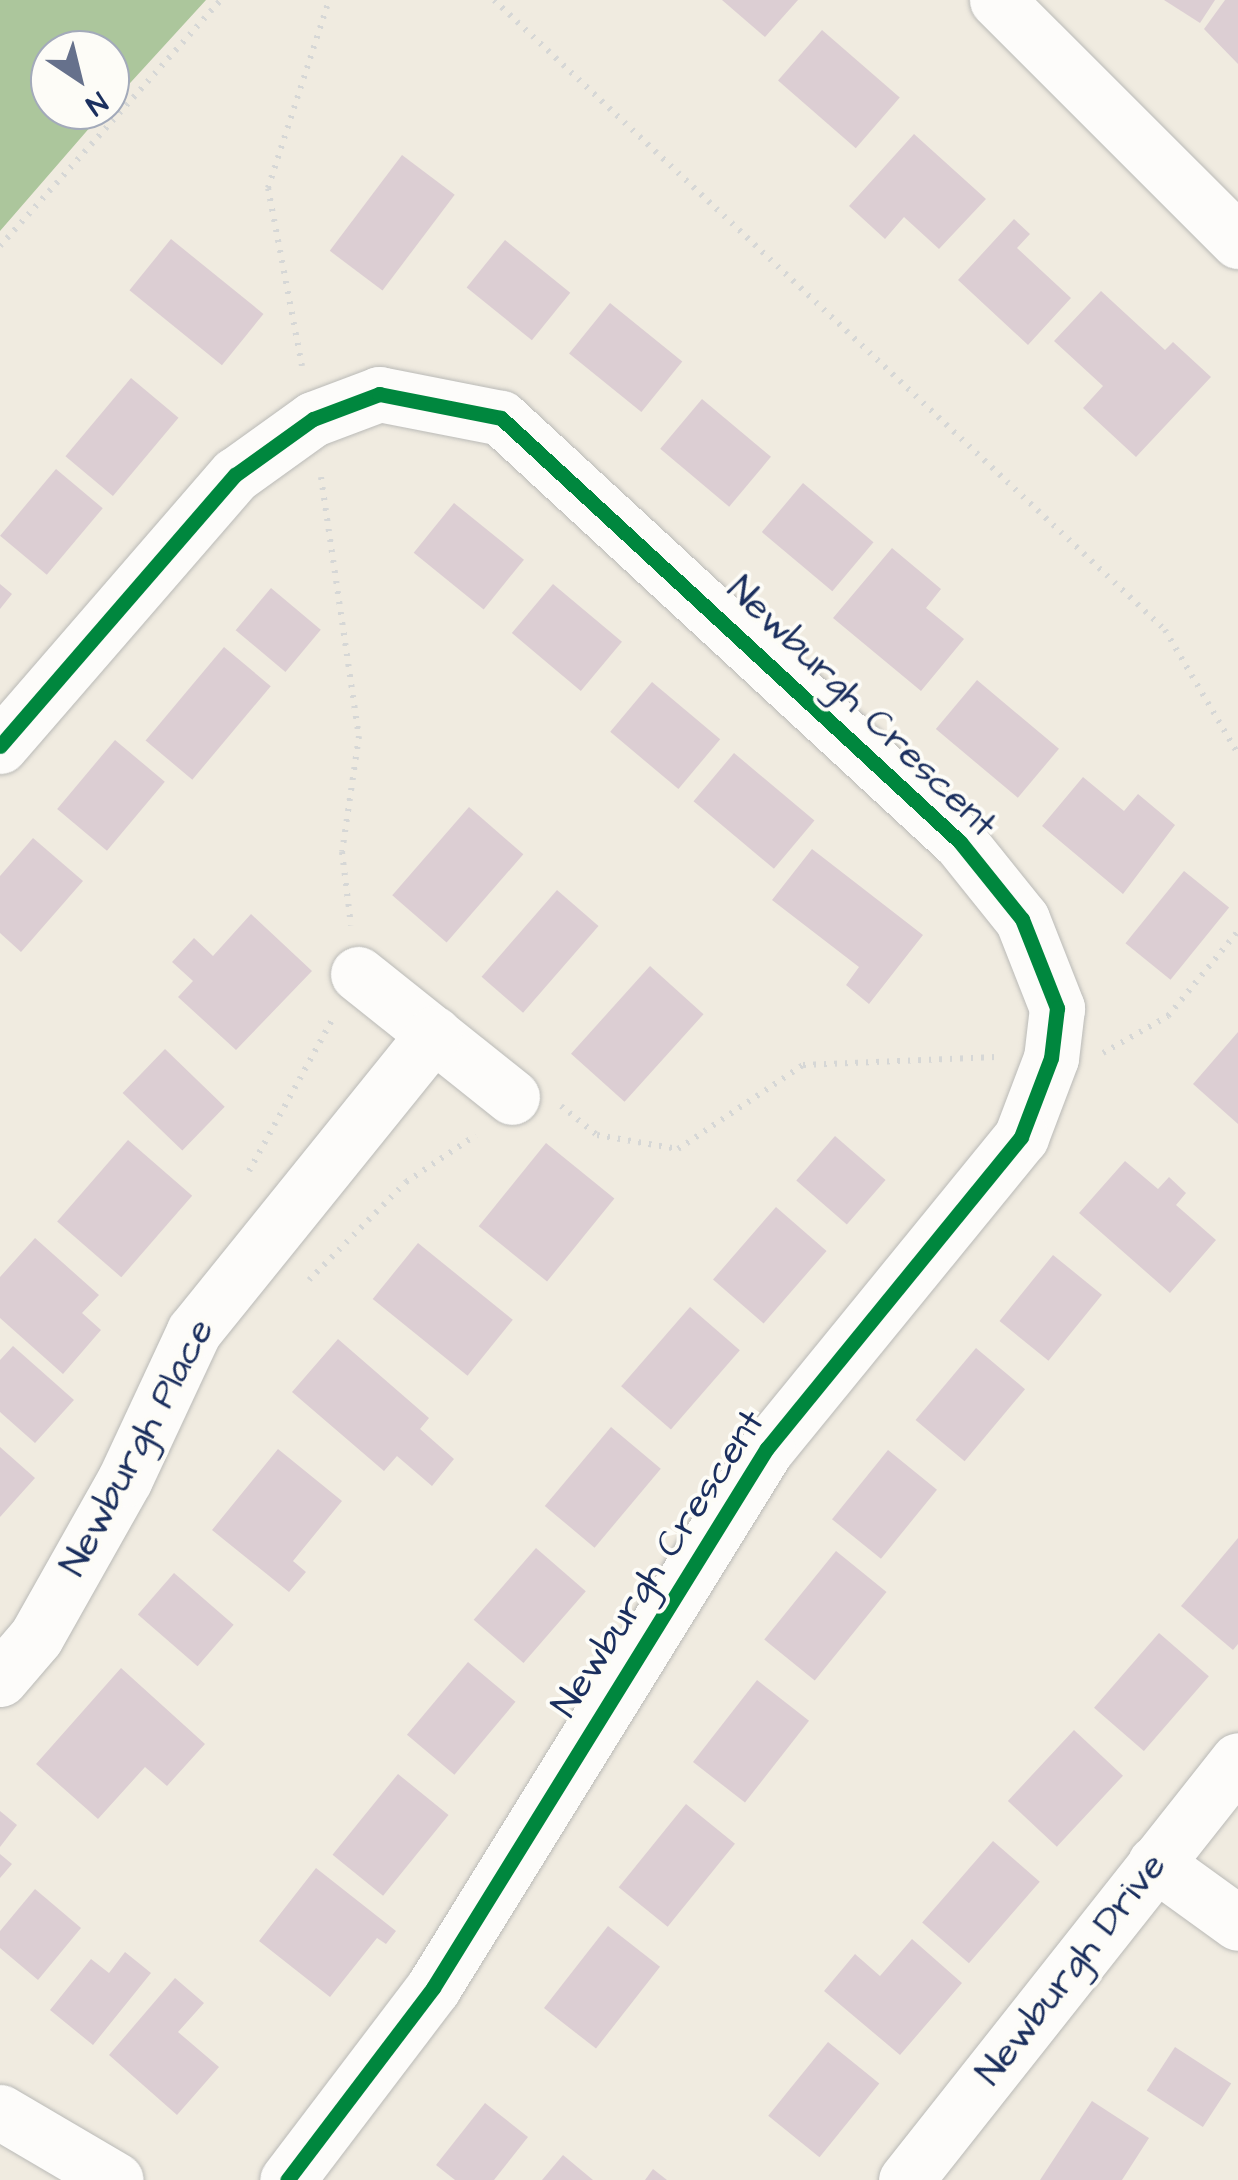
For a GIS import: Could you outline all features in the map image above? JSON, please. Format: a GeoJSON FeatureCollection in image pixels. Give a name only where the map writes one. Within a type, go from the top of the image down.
{"type":"FeatureCollection","features":[{"type":"Feature","properties":{"kind":"street"},"geometry":{"type":"LineString","coordinates":[[997,0],[1234,231]]}},
{"type":"Feature","properties":{"kind":"street","name":"Newburgh Crescent"},"geometry":{"type":"LineString","coordinates":[[0,746],[235,475],[313,420],[379,394],[501,418],[960,842],[1022,919],[1056,1008],[1051,1058],[1020,1137],[767,1448],[434,1988],[288,2180]]}},
{"type":"Feature","properties":{"kind":"street"},"geometry":{"type":"LineString","coordinates":[[358,974],[512,1097]]}},
{"type":"Feature","properties":{"kind":"street","name":"Newburgh Place"},"geometry":{"type":"LineString","coordinates":[[0,1679],[36,1638],[125,1478],[194,1331],[434,1034]]}},
{"type":"Feature","properties":{"kind":"street","name":"Newburgh Drive"},"geometry":{"type":"LineString","coordinates":[[906,2180],[1238,1760]]}},
{"type":"Feature","properties":{"kind":"street"},"geometry":{"type":"LineString","coordinates":[[1155,1864],[1238,1923]]}},
{"type":"Feature","properties":{"kind":"street"},"geometry":{"type":"LineString","coordinates":[[0,2112],[116,2180]]}},
{"type":"Feature","properties":{"kind":"path"},"geometry":{"type":"LineString","coordinates":[[0,246],[222,0]]}},
{"type":"Feature","properties":{"kind":"path"},"geometry":{"type":"LineString","coordinates":[[247,1176],[358,974],[342,852],[359,736],[313,420],[268,188],[329,0]]}},
{"type":"Feature","properties":{"kind":"path"},"geometry":{"type":"LineString","coordinates":[[494,0],[1166,630],[1238,754]]}},
{"type":"Feature","properties":{"kind":"path"},"geometry":{"type":"LineString","coordinates":[[297,1293],[406,1182],[486,1128],[512,1097],[541,1091],[597,1134],[678,1149],[803,1065],[1051,1058],[1106,1052],[1168,1016],[1238,931]]}},
{"type":"Feature","properties":{"kind":"green space"},"geometry":{"type":"Polygon","coordinates":[[[0,0],[206,0],[130,83],[130,30],[30,30],[30,130],[88,130],[0,231],[0,0]]]}},
{"type":"Feature","properties":{"kind":"building"},"geometry":{"type":"Polygon","coordinates":[[[722,0],[798,0],[765,37],[722,0]]]}},
{"type":"Feature","properties":{"kind":"building"},"geometry":{"type":"Polygon","coordinates":[[[1164,0],[1215,0],[1200,23],[1164,0]]]}},
{"type":"Feature","properties":{"kind":"building"},"geometry":{"type":"Polygon","coordinates":[[[1225,0],[1238,0],[1238,64],[1204,29],[1225,0]]]}},
{"type":"Feature","properties":{"kind":"building"},"geometry":{"type":"Polygon","coordinates":[[[822,30],[900,98],[856,148],[778,81],[822,30]]]}},
{"type":"Feature","properties":{"kind":"building"},"geometry":{"type":"Polygon","coordinates":[[[914,134],[986,199],[939,249],[904,217],[885,239],[849,206],[914,134]]]}},
{"type":"Feature","properties":{"kind":"building"},"geometry":{"type":"Polygon","coordinates":[[[402,155],[455,195],[382,291],[330,251],[402,155]]]}},
{"type":"Feature","properties":{"kind":"building"},"geometry":{"type":"Polygon","coordinates":[[[1014,219],[1030,234],[1017,248],[1071,298],[1028,345],[958,280],[1014,219]]]}},
{"type":"Feature","properties":{"kind":"building"},"geometry":{"type":"Polygon","coordinates":[[[171,239],[263,314],[222,365],[129,290],[171,239]]]}},
{"type":"Feature","properties":{"kind":"building"},"geometry":{"type":"Polygon","coordinates":[[[505,240],[570,293],[532,340],[467,287],[505,240]]]}},
{"type":"Feature","properties":{"kind":"building"},"geometry":{"type":"Polygon","coordinates":[[[1101,291],[1165,350],[1173,342],[1211,377],[1136,457],[1083,408],[1103,386],[1054,341],[1101,291]]]}},
{"type":"Feature","properties":{"kind":"building"},"geometry":{"type":"Polygon","coordinates":[[[610,303],[682,362],[641,412],[569,354],[610,303]]]}},
{"type":"Feature","properties":{"kind":"building"},"geometry":{"type":"Polygon","coordinates":[[[131,378],[178,418],[113,496],[65,456],[131,378]]]}},
{"type":"Feature","properties":{"kind":"building"},"geometry":{"type":"Polygon","coordinates":[[[702,399],[771,457],[729,507],[660,449],[702,399]]]}},
{"type":"Feature","properties":{"kind":"building"},"geometry":{"type":"Polygon","coordinates":[[[56,469],[103,508],[47,575],[0,536],[56,469]]]}},
{"type":"Feature","properties":{"kind":"building"},"geometry":{"type":"Polygon","coordinates":[[[803,483],[873,542],[832,591],[762,532],[803,483]]]}},
{"type":"Feature","properties":{"kind":"building"},"geometry":{"type":"Polygon","coordinates":[[[454,503],[524,560],[484,609],[414,553],[454,503]]]}},
{"type":"Feature","properties":{"kind":"building"},"geometry":{"type":"Polygon","coordinates":[[[892,548],[941,589],[926,608],[964,639],[921,691],[833,618],[892,548]]]}},
{"type":"Feature","properties":{"kind":"building"},"geometry":{"type":"Polygon","coordinates":[[[0,584],[12,594],[0,609],[0,584]]]}},
{"type":"Feature","properties":{"kind":"building"},"geometry":{"type":"Polygon","coordinates":[[[553,584],[622,642],[581,691],[512,633],[553,584]]]}},
{"type":"Feature","properties":{"kind":"building"},"geometry":{"type":"Polygon","coordinates":[[[271,588],[321,630],[285,672],[236,630],[271,588]]]}},
{"type":"Feature","properties":{"kind":"building"},"geometry":{"type":"Polygon","coordinates":[[[224,647],[271,686],[192,780],[146,740],[224,647]]]}},
{"type":"Feature","properties":{"kind":"building"},"geometry":{"type":"Polygon","coordinates":[[[977,680],[1059,749],[1018,798],[936,729],[977,680]]]}},
{"type":"Feature","properties":{"kind":"building"},"geometry":{"type":"Polygon","coordinates":[[[652,682],[720,739],[678,789],[610,732],[652,682]]]}},
{"type":"Feature","properties":{"kind":"building"},"geometry":{"type":"Polygon","coordinates":[[[115,740],[165,782],[107,851],[57,809],[115,740]]]}},
{"type":"Feature","properties":{"kind":"building"},"geometry":{"type":"Polygon","coordinates":[[[734,753],[814,820],[774,869],[694,801],[734,753]]]}},
{"type":"Feature","properties":{"kind":"building"},"geometry":{"type":"Polygon","coordinates":[[[1083,777],[1124,811],[1138,794],[1175,825],[1123,894],[1042,826],[1083,777]]]}},
{"type":"Feature","properties":{"kind":"building"},"geometry":{"type":"Polygon","coordinates":[[[469,807],[523,854],[447,943],[392,895],[469,807]]]}},
{"type":"Feature","properties":{"kind":"building"},"geometry":{"type":"Polygon","coordinates":[[[33,838],[83,881],[21,952],[0,933],[0,876],[33,838]]]}},
{"type":"Feature","properties":{"kind":"building"},"geometry":{"type":"Polygon","coordinates":[[[812,849],[923,935],[869,1004],[846,985],[859,967],[772,900],[812,849]]]}},
{"type":"Feature","properties":{"kind":"building"},"geometry":{"type":"Polygon","coordinates":[[[1184,871],[1229,908],[1171,980],[1125,943],[1184,871]]]}},
{"type":"Feature","properties":{"kind":"building"},"geometry":{"type":"Polygon","coordinates":[[[557,890],[599,926],[523,1013],[482,977],[557,890]]]}},
{"type":"Feature","properties":{"kind":"building"},"geometry":{"type":"Polygon","coordinates":[[[251,914],[312,971],[236,1050],[178,997],[193,981],[172,962],[194,938],[213,956],[251,914]]]}},
{"type":"Feature","properties":{"kind":"building"},"geometry":{"type":"Polygon","coordinates":[[[650,966],[704,1014],[625,1102],[571,1054],[650,966]]]}},
{"type":"Feature","properties":{"kind":"building"},"geometry":{"type":"Polygon","coordinates":[[[1238,1032],[1238,1124],[1193,1084],[1238,1032]]]}},
{"type":"Feature","properties":{"kind":"building"},"geometry":{"type":"Polygon","coordinates":[[[165,1049],[225,1107],[182,1151],[123,1093],[165,1049]]]}},
{"type":"Feature","properties":{"kind":"building"},"geometry":{"type":"Polygon","coordinates":[[[835,1136],[886,1180],[847,1224],[796,1181],[835,1136]]]}},
{"type":"Feature","properties":{"kind":"building"},"geometry":{"type":"Polygon","coordinates":[[[128,1140],[192,1196],[121,1277],[57,1222],[128,1140]]]}},
{"type":"Feature","properties":{"kind":"building"},"geometry":{"type":"Polygon","coordinates":[[[546,1143],[614,1198],[547,1282],[479,1226],[546,1143]]]}},
{"type":"Feature","properties":{"kind":"building"},"geometry":{"type":"Polygon","coordinates":[[[1125,1161],[1158,1189],[1169,1177],[1186,1193],[1176,1205],[1216,1240],[1170,1293],[1079,1213],[1125,1161]]]}},
{"type":"Feature","properties":{"kind":"building"},"geometry":{"type":"Polygon","coordinates":[[[776,1207],[827,1251],[764,1323],[713,1279],[776,1207]]]}},
{"type":"Feature","properties":{"kind":"building"},"geometry":{"type":"Polygon","coordinates":[[[35,1238],[99,1295],[82,1313],[101,1330],[63,1374],[0,1318],[0,1277],[35,1238]]]}},
{"type":"Feature","properties":{"kind":"building"},"geometry":{"type":"Polygon","coordinates":[[[418,1243],[513,1320],[468,1376],[373,1299],[418,1243]]]}},
{"type":"Feature","properties":{"kind":"building"},"geometry":{"type":"Polygon","coordinates":[[[1053,1255],[1102,1295],[1048,1361],[1000,1321],[1053,1255]]]}},
{"type":"Feature","properties":{"kind":"building"},"geometry":{"type":"Polygon","coordinates":[[[690,1307],[740,1350],[671,1430],[621,1386],[690,1307]]]}},
{"type":"Feature","properties":{"kind":"building"},"geometry":{"type":"Polygon","coordinates":[[[338,1339],[429,1418],[420,1429],[454,1459],[432,1486],[397,1456],[384,1471],[292,1392],[338,1339]]]}},
{"type":"Feature","properties":{"kind":"building"},"geometry":{"type":"Polygon","coordinates":[[[13,1346],[74,1400],[35,1443],[0,1412],[0,1360],[13,1346]]]}},
{"type":"Feature","properties":{"kind":"building"},"geometry":{"type":"Polygon","coordinates":[[[976,1348],[1025,1389],[965,1461],[916,1420],[976,1348]]]}},
{"type":"Feature","properties":{"kind":"building"},"geometry":{"type":"Polygon","coordinates":[[[611,1427],[661,1469],[595,1548],[545,1506],[611,1427]]]}},
{"type":"Feature","properties":{"kind":"building"},"geometry":{"type":"Polygon","coordinates":[[[0,1447],[35,1478],[0,1517],[0,1447]]]}},
{"type":"Feature","properties":{"kind":"building"},"geometry":{"type":"Polygon","coordinates":[[[278,1449],[342,1501],[293,1561],[306,1572],[289,1592],[212,1530],[278,1449]]]}},
{"type":"Feature","properties":{"kind":"building"},"geometry":{"type":"Polygon","coordinates":[[[888,1450],[937,1490],[881,1559],[832,1519],[888,1450]]]}},
{"type":"Feature","properties":{"kind":"building"},"geometry":{"type":"Polygon","coordinates":[[[1238,1538],[1238,1644],[1233,1650],[1181,1606],[1238,1538]]]}},
{"type":"Feature","properties":{"kind":"building"},"geometry":{"type":"Polygon","coordinates":[[[536,1548],[586,1591],[523,1663],[474,1620],[536,1548]]]}},
{"type":"Feature","properties":{"kind":"building"},"geometry":{"type":"Polygon","coordinates":[[[836,1551],[887,1592],[815,1681],[764,1640],[836,1551]]]}},
{"type":"Feature","properties":{"kind":"building"},"geometry":{"type":"Polygon","coordinates":[[[174,1573],[234,1625],[198,1666],[138,1615],[174,1573]]]}},
{"type":"Feature","properties":{"kind":"building"},"geometry":{"type":"Polygon","coordinates":[[[1159,1633],[1209,1676],[1144,1751],[1094,1708],[1159,1633]]]}},
{"type":"Feature","properties":{"kind":"building"},"geometry":{"type":"Polygon","coordinates":[[[468,1662],[515,1702],[454,1775],[407,1735],[468,1662]]]}},
{"type":"Feature","properties":{"kind":"building"},"geometry":{"type":"Polygon","coordinates":[[[121,1668],[205,1744],[167,1786],[145,1767],[98,1819],[36,1764],[121,1668]]]}},
{"type":"Feature","properties":{"kind":"building"},"geometry":{"type":"Polygon","coordinates":[[[757,1680],[809,1721],[745,1803],[693,1762],[757,1680]]]}},
{"type":"Feature","properties":{"kind":"building"},"geometry":{"type":"Polygon","coordinates":[[[1074,1730],[1123,1776],[1057,1847],[1008,1801],[1074,1730]]]}},
{"type":"Feature","properties":{"kind":"building"},"geometry":{"type":"Polygon","coordinates":[[[398,1774],[449,1815],[383,1896],[333,1855],[398,1774]]]}},
{"type":"Feature","properties":{"kind":"building"},"geometry":{"type":"Polygon","coordinates":[[[686,1804],[735,1844],[668,1927],[619,1887],[686,1804]]]}},
{"type":"Feature","properties":{"kind":"building"},"geometry":{"type":"Polygon","coordinates":[[[0,1811],[17,1825],[0,1847],[0,1811]]]}},
{"type":"Feature","properties":{"kind":"building"},"geometry":{"type":"Polygon","coordinates":[[[993,1841],[1040,1882],[969,1963],[922,1923],[993,1841]]]}},
{"type":"Feature","properties":{"kind":"building"},"geometry":{"type":"Polygon","coordinates":[[[0,1854],[12,1864],[0,1878],[0,1854]]]}},
{"type":"Feature","properties":{"kind":"building"},"geometry":{"type":"Polygon","coordinates":[[[316,1868],[396,1931],[386,1944],[377,1938],[330,1997],[259,1941],[316,1868]]]}},
{"type":"Feature","properties":{"kind":"building"},"geometry":{"type":"Polygon","coordinates":[[[35,1889],[81,1928],[38,1980],[0,1948],[0,1931],[35,1889]]]}},
{"type":"Feature","properties":{"kind":"building"},"geometry":{"type":"Polygon","coordinates":[[[608,1926],[660,1967],[596,2049],[544,2008],[608,1926]]]}},
{"type":"Feature","properties":{"kind":"building"},"geometry":{"type":"Polygon","coordinates":[[[912,1939],[962,1983],[900,2055],[824,1991],[855,1954],[880,1976],[912,1939]]]}},
{"type":"Feature","properties":{"kind":"building"},"geometry":{"type":"Polygon","coordinates":[[[125,1952],[151,1973],[93,2045],[50,2010],[91,1959],[109,1973],[125,1952]]]}},
{"type":"Feature","properties":{"kind":"building"},"geometry":{"type":"Polygon","coordinates":[[[175,1978],[204,2003],[178,2032],[219,2067],[177,2115],[109,2055],[175,1978]]]}},
{"type":"Feature","properties":{"kind":"building"},"geometry":{"type":"Polygon","coordinates":[[[828,2042],[879,2084],[820,2157],[768,2116],[828,2042]]]}},
{"type":"Feature","properties":{"kind":"building"},"geometry":{"type":"Polygon","coordinates":[[[1175,2047],[1231,2083],[1203,2127],[1147,2091],[1175,2047]]]}},
{"type":"Feature","properties":{"kind":"building"},"geometry":{"type":"Polygon","coordinates":[[[1092,2101],[1149,2138],[1122,2180],[1040,2180],[1092,2101]]]}},
{"type":"Feature","properties":{"kind":"building"},"geometry":{"type":"Polygon","coordinates":[[[485,2103],[528,2137],[494,2180],[455,2180],[436,2165],[485,2103]]]}},
{"type":"Feature","properties":{"kind":"building"},"geometry":{"type":"Polygon","coordinates":[[[563,2155],[593,2180],[542,2180],[563,2155]]]}},
{"type":"Feature","properties":{"kind":"building"},"geometry":{"type":"Polygon","coordinates":[[[653,2169],[667,2180],[645,2180],[653,2169]]]}},
{"type":"Feature","properties":{"kind":"cycle path"},"geometry":{"type":"LineString","coordinates":[[0,746],[235,475],[313,419],[379,394],[501,418],[960,842],[1022,919],[1057,1008],[1051,1058],[1021,1137],[767,1448],[433,1988],[287,2180]]}}]}
